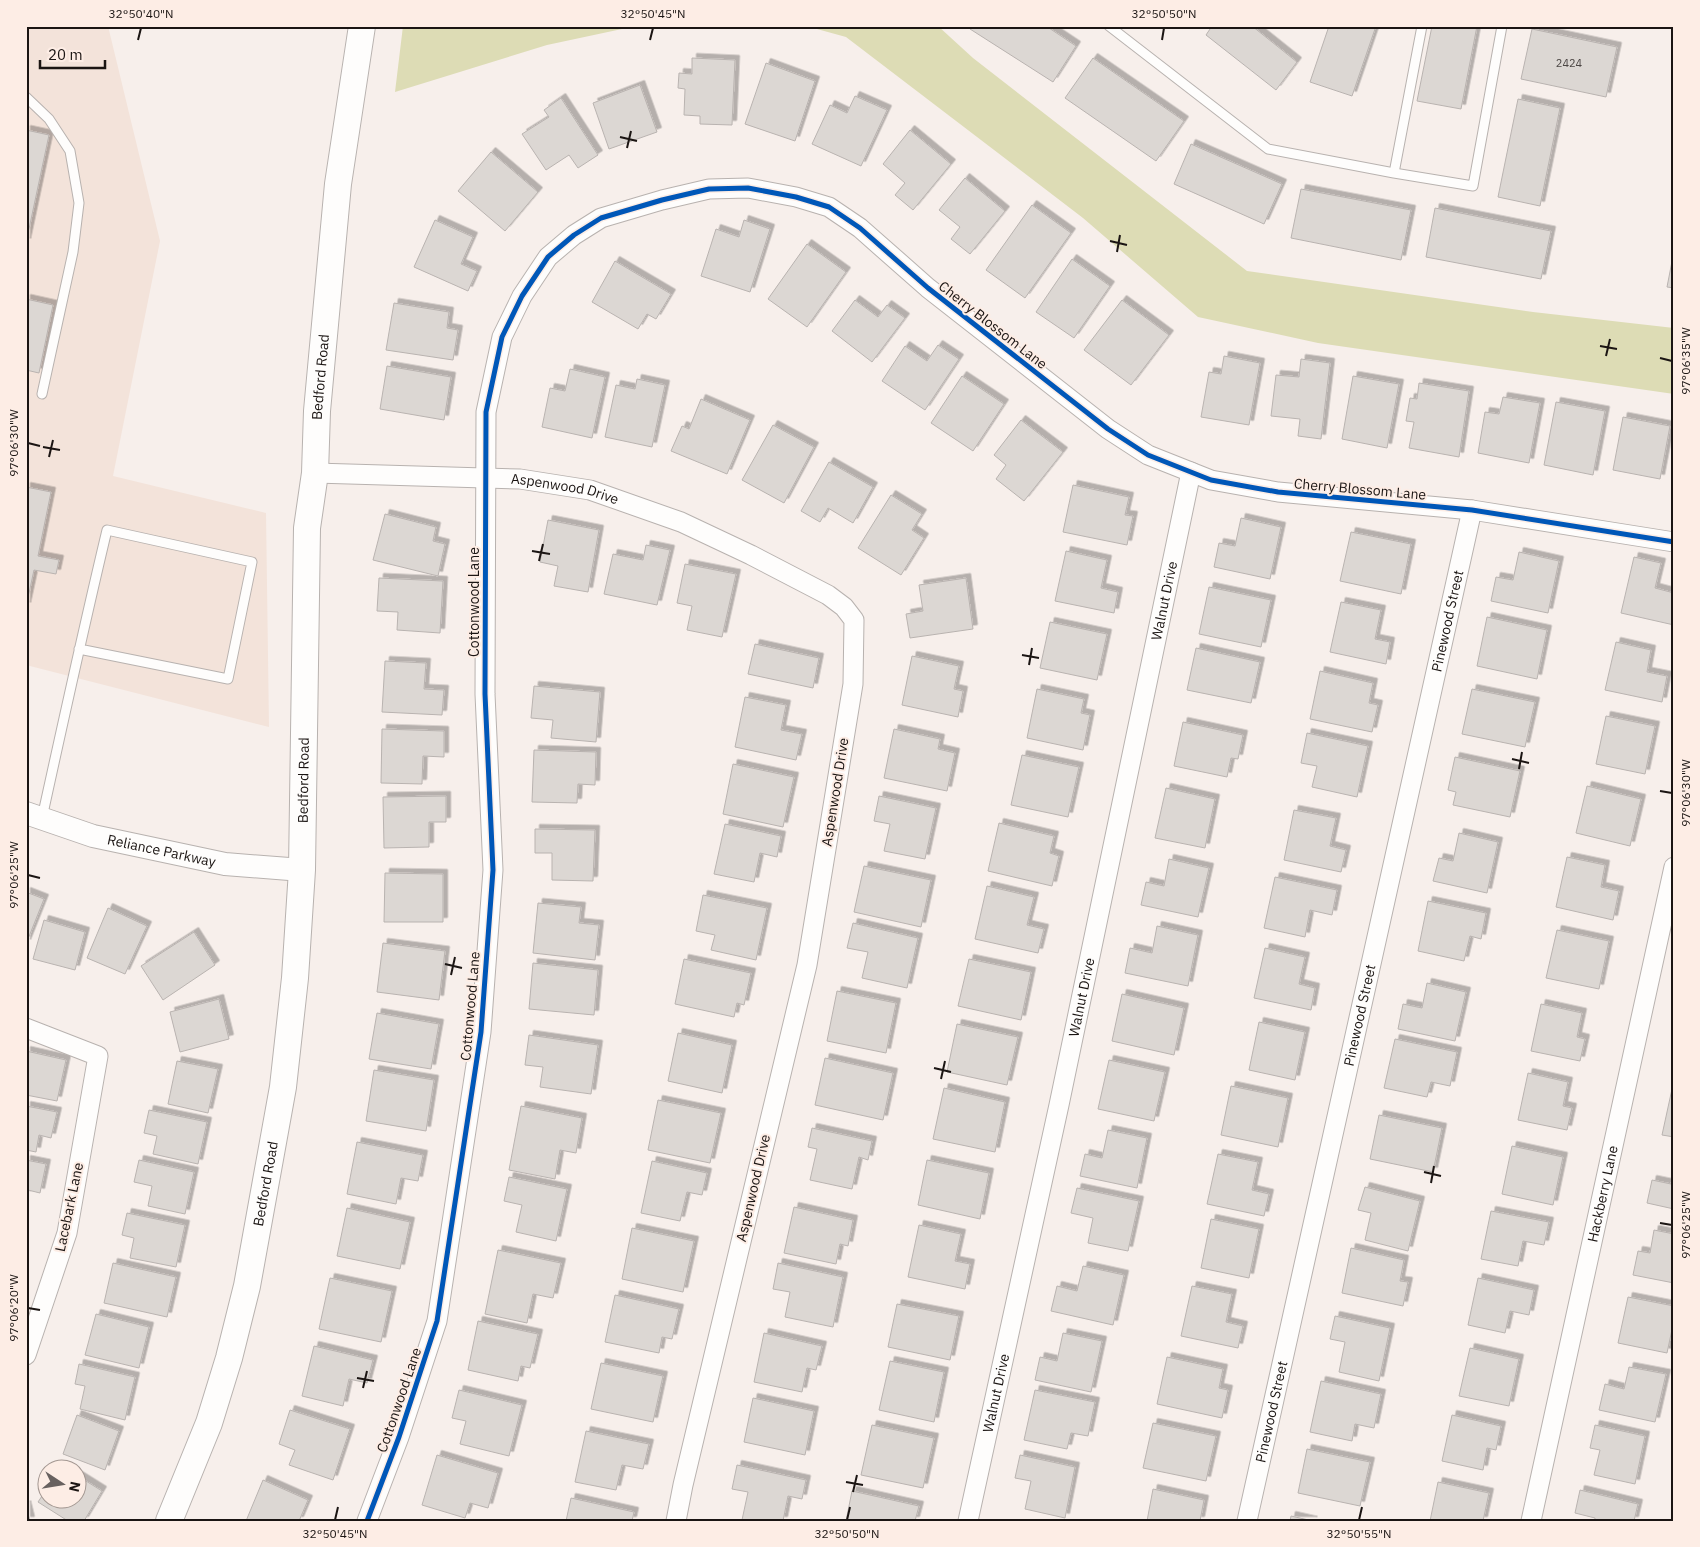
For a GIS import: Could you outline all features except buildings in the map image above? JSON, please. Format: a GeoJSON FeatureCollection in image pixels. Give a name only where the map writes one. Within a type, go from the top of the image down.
{"type":"FeatureCollection","features":[{"type":"Feature","properties":{"kind":"main road","name":"Bedford Road"},"geometry":{"type":"LineString","coordinates":[[169,1521],[209,1424],[229,1358],[247,1286],[283,1087],[295,978],[302,870],[307,528],[315,473],[317,411],[338,184],[362,26]]}},
{"type":"Feature","properties":{"kind":"street","name":"Cherry Blossom Lane"},"geometry":{"type":"LineString","coordinates":[[486,478],[486,412],[502,337],[522,296],[548,257],[574,236],[601,218],[662,200],[709,189],[748,188],[796,197],[829,207],[860,228],[928,288],[1108,429],[1148,455],[1211,480],[1278,492],[1472,510],[1674,542]]}},
{"type":"Feature","properties":{"kind":"street","name":"Walnut Drive"},"geometry":{"type":"LineString","coordinates":[[968,1521],[1059,1105],[1191,472]]}},
{"type":"Feature","properties":{"kind":"street","name":"Aspenwood Drive"},"geometry":{"type":"LineString","coordinates":[[315,473],[520,479],[590,490],[681,522],[752,555],[828,595],[844,607],[854,620],[853,684],[807,965],[676,1521]]}},
{"type":"Feature","properties":{"kind":"street","name":"Cottonwood Lane"},"geometry":{"type":"LineString","coordinates":[[367,1521],[399,1436],[437,1321],[481,1032],[492,870],[485,694],[486,478]]}},
{"type":"Feature","properties":{"kind":"street","name":"Pinewood Street"},"geometry":{"type":"LineString","coordinates":[[1247,1521],[1472,510]]}},
{"type":"Feature","properties":{"kind":"street","name":"Reliance Parkway"},"geometry":{"type":"LineString","coordinates":[[34,816],[92,836],[225,864],[302,870]]}},
{"type":"Feature","properties":{"kind":"street","name":"Hackberry Lane"},"geometry":{"type":"LineString","coordinates":[[1531,1521],[1674,867]]}},
{"type":"Feature","properties":{"kind":"street","name":"Lacebark Lane"},"geometry":{"type":"LineString","coordinates":[[26,1028],[98,1056],[67,1233],[26,1355]]}},
{"type":"Feature","properties":{"kind":"lane"},"geometry":{"type":"LineString","coordinates":[[1109,26],[1268,149],[1473,186],[1502,26]]}},
{"type":"Feature","properties":{"kind":"lane"},"geometry":{"type":"LineString","coordinates":[[1394,173],[1422,26]]}},
{"type":"Feature","properties":{"kind":"lane"},"geometry":{"type":"LineString","coordinates":[[26,97],[49,119],[70,152],[79,203],[73,252],[42,394]]}},
{"type":"Feature","properties":{"kind":"lane"},"geometry":{"type":"LineString","coordinates":[[34,816],[79,649],[108,530],[252,562],[228,679],[79,649]]}},
{"type":"Feature","properties":{"kind":"shaded area"},"geometry":{"type":"Polygon","coordinates":[[[26,26],[108,26],[160,241],[113,476],[266,513],[269,727],[26,665],[26,26]]]}},
{"type":"Feature","properties":{"kind":"green space"},"geometry":{"type":"Polygon","coordinates":[[[403,26],[636,26],[547,45],[395,92],[403,26]]]}},
{"type":"Feature","properties":{"kind":"green space"},"geometry":{"type":"Polygon","coordinates":[[[806,26],[938,26],[973,58],[1247,271],[1533,312],[1674,328],[1674,394],[1318,343],[1198,317],[1083,218],[846,37],[806,26]]]}},
{"type":"Feature","properties":{"kind":"cycle path"},"geometry":{"type":"LineString","coordinates":[[367,1521],[399,1437],[437,1321],[481,1032],[493,870],[485,694],[486,412],[502,337],[522,296],[548,257],[574,235],[601,218],[662,200],[709,189],[748,188],[796,197],[829,207],[860,228],[928,288],[1108,429],[1148,455],[1211,480],[1278,492],[1472,510],[1674,542]]}}]}
